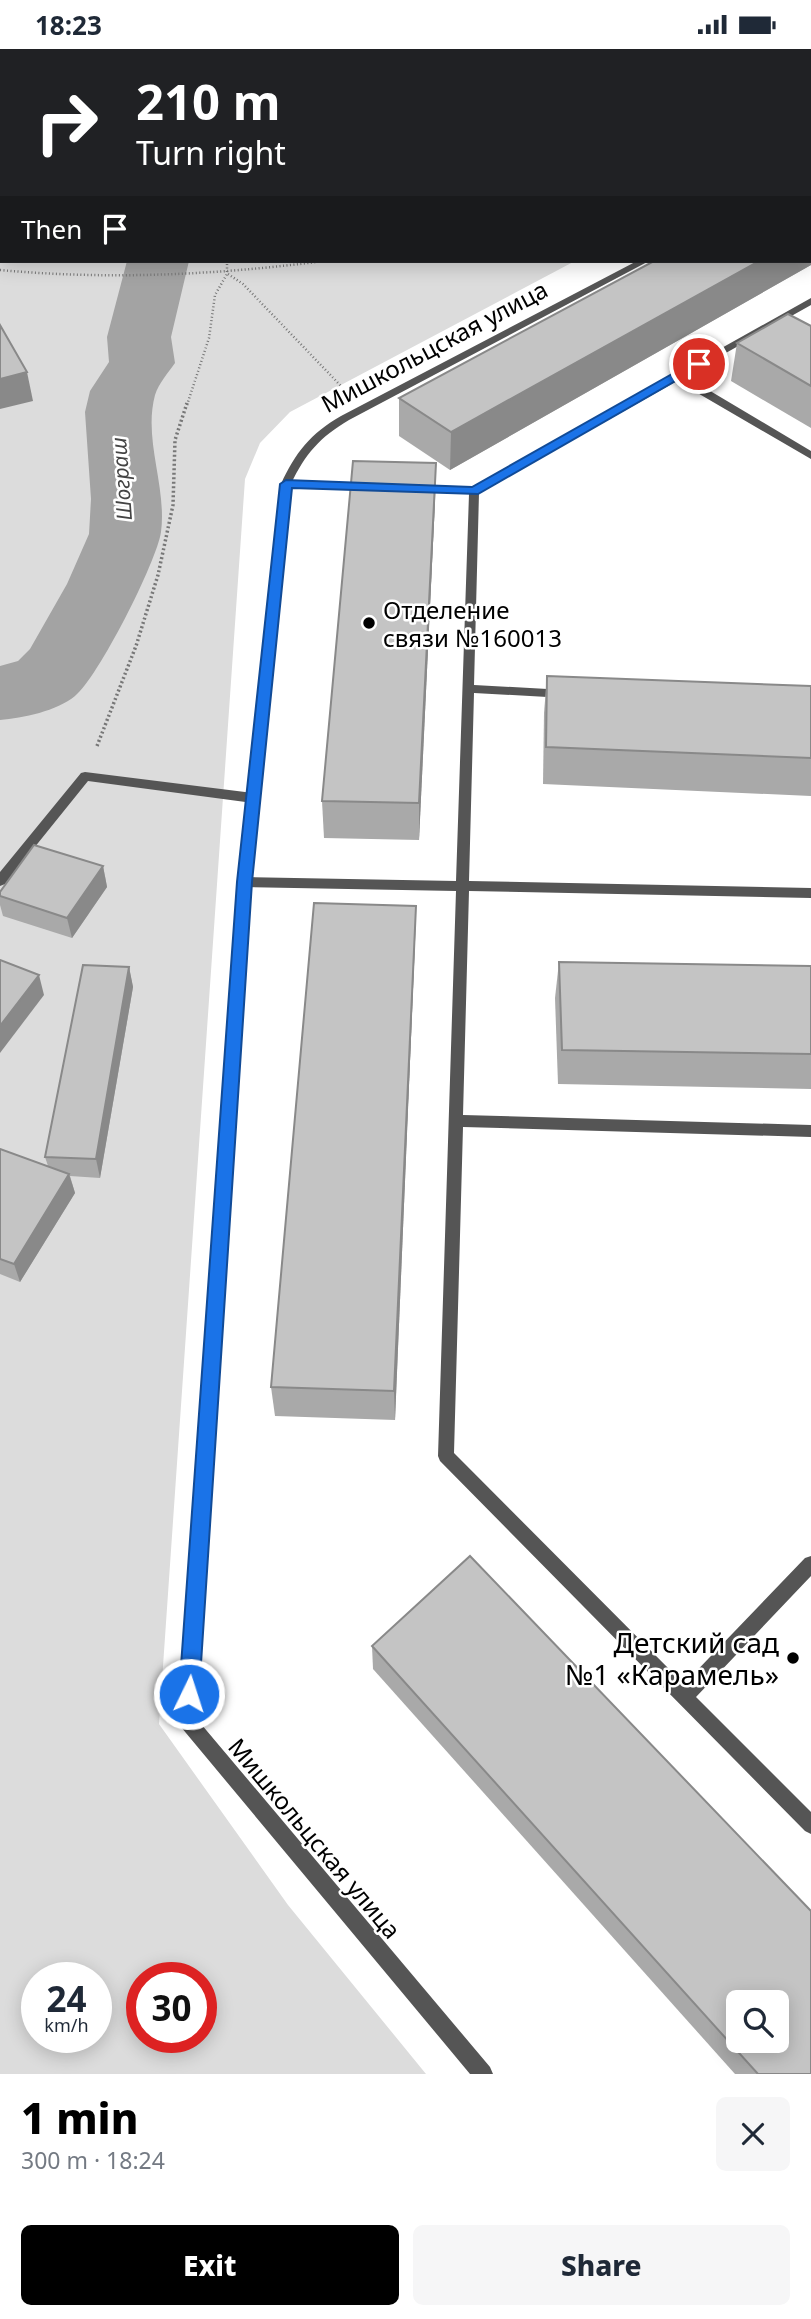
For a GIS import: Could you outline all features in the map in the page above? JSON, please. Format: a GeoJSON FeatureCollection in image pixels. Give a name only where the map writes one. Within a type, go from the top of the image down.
{"type":"FeatureCollection","features":[{"type":"Feature","properties":{"kind":"street","name":"Мишкольцская улица"},"geometry":{"type":"LineString","coordinates":[[482,2074],[187,1721],[244,882],[286,484],[299,453],[323,430],[359,409],[640,263]]}},
{"type":"Feature","properties":{"kind":"street"},"geometry":{"type":"LineString","coordinates":[[407,489],[474,491],[811,301]]}},
{"type":"Feature","properties":{"kind":"street"},"geometry":{"type":"LineString","coordinates":[[677,376],[811,456]]}},
{"type":"Feature","properties":{"kind":"street"},"geometry":{"type":"LineString","coordinates":[[286,484],[380,488]]}},
{"type":"Feature","properties":{"kind":"street"},"geometry":{"type":"LineString","coordinates":[[474,491],[446,1456],[811,1825]]}},
{"type":"Feature","properties":{"kind":"street"},"geometry":{"type":"LineString","coordinates":[[468,689],[578,695]]}},
{"type":"Feature","properties":{"kind":"street"},"geometry":{"type":"LineString","coordinates":[[0,881],[85,776],[253,798]]}},
{"type":"Feature","properties":{"kind":"street"},"geometry":{"type":"LineString","coordinates":[[244,882],[811,893]]}},
{"type":"Feature","properties":{"kind":"street"},"geometry":{"type":"LineString","coordinates":[[454,1121],[811,1131]]}},
{"type":"Feature","properties":{"kind":"street"},"geometry":{"type":"LineString","coordinates":[[684,1697],[811,1564]]}},
{"type":"Feature","properties":{"kind":"path"},"geometry":{"type":"LineString","coordinates":[[85,776],[136,646],[158,575],[173,505],[175,440],[209,338],[215,295],[227,274],[227,263]]}},
{"type":"Feature","properties":{"kind":"path"},"geometry":{"type":"LineString","coordinates":[[0,270],[85,277],[183,277],[309,263]]}},
{"type":"Feature","properties":{"kind":"path"},"geometry":{"type":"LineString","coordinates":[[227,274],[243,284],[328,371],[359,409]]}},
{"type":"Feature","properties":{"kind":"shaded area"},"geometry":{"type":"Polygon","coordinates":[[[0,263],[571,263],[290,412],[260,443],[245,479],[159,1724],[288,1905],[426,2074],[0,2074],[0,263]]]}},
{"type":"Feature","properties":{"kind":"building"},"geometry":{"type":"Polygon","coordinates":[[[650,263],[755,263],[451,432],[399,398],[650,263]]]}},
{"type":"Feature","properties":{"kind":"building"},"geometry":{"type":"Polygon","coordinates":[[[788,314],[811,326],[811,386],[737,343],[788,314]]]}},
{"type":"Feature","properties":{"kind":"building"},"geometry":{"type":"Polygon","coordinates":[[[0,325],[27,372],[0,379],[0,325]]]}},
{"type":"Feature","properties":{"kind":"building"},"geometry":{"type":"Polygon","coordinates":[[[353,461],[436,463],[419,803],[322,801],[353,461]]]}},
{"type":"Feature","properties":{"kind":"building"},"geometry":{"type":"Polygon","coordinates":[[[547,676],[811,686],[811,758],[546,747],[547,676]]]}},
{"type":"Feature","properties":{"kind":"building"},"geometry":{"type":"Polygon","coordinates":[[[34,845],[103,866],[67,918],[0,896],[0,892],[34,845]]]}},
{"type":"Feature","properties":{"kind":"building"},"geometry":{"type":"Polygon","coordinates":[[[314,903],[416,906],[394,1391],[271,1387],[314,903]]]}},
{"type":"Feature","properties":{"kind":"building"},"geometry":{"type":"Polygon","coordinates":[[[0,960],[39,975],[0,1026],[0,960]]]}},
{"type":"Feature","properties":{"kind":"building"},"geometry":{"type":"Polygon","coordinates":[[[559,962],[811,966],[811,1054],[562,1050],[559,962]]]}},
{"type":"Feature","properties":{"kind":"building"},"geometry":{"type":"Polygon","coordinates":[[[83,965],[129,967],[96,1159],[45,1157],[83,965]]]}},
{"type":"Feature","properties":{"kind":"building"},"geometry":{"type":"Polygon","coordinates":[[[0,1149],[69,1174],[14,1264],[0,1259],[0,1149]]]}},
{"type":"Feature","properties":{"kind":"building"},"geometry":{"type":"Polygon","coordinates":[[[470,1556],[811,1911],[811,2074],[758,2074],[739,2053],[789,2053],[789,1990],[726,1990],[726,2039],[372,1646],[470,1556]]]}},
{"type":"Feature","properties":{"kind":"waterway","name":"Шограш"},"geometry":{"type":"LineString","coordinates":[[0,693],[33,686],[45,680],[57,668],[92,608],[121,545],[125,534],[126,499],[119,446],[119,412],[123,391],[142,363],[139,337],[158,263]]}},
{"type":"Feature","properties":{"kind":"place","name":"Отделение связи №160013"},"geometry":{"type":"Point","coordinates":[369,623]}},
{"type":"Feature","properties":{"kind":"place","name":"Детский сад №1 «Карамель»"},"geometry":{"type":"Point","coordinates":[793,1658]}},
{"type":"Feature","properties":{"kind":"route"},"geometry":{"type":"LineString","coordinates":[[189,1694],[244,882],[286,484],[474,491],[699,364]]}}]}
